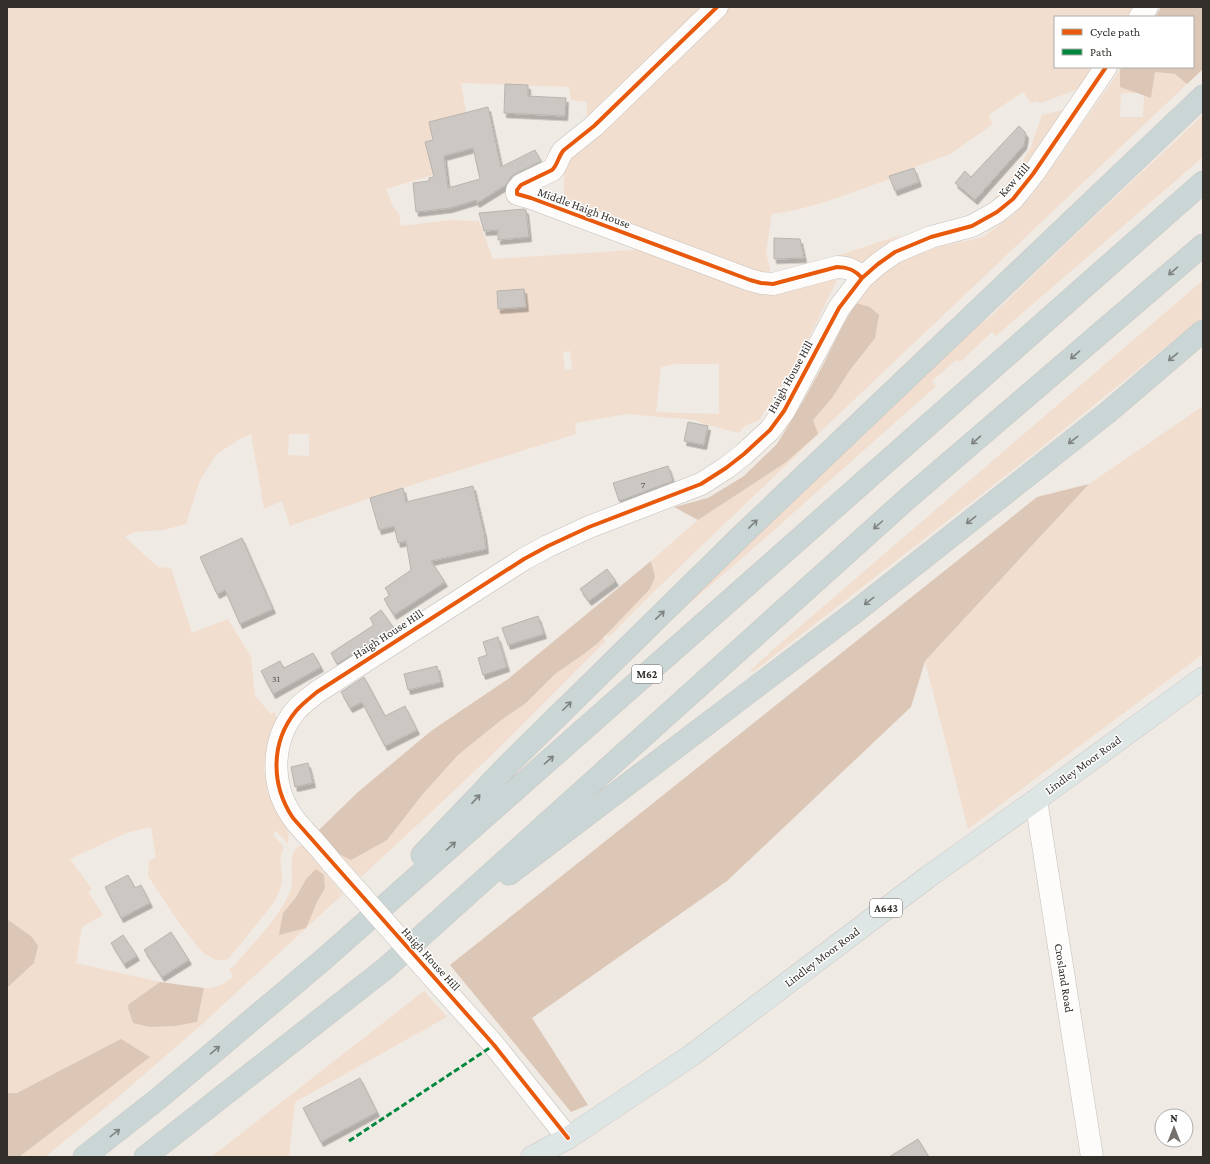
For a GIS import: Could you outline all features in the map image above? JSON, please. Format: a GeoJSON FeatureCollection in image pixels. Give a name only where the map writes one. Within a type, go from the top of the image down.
{"type":"FeatureCollection","features":[{"type":"Feature","properties":{"kind":"highway","name":"M62"},"geometry":{"type":"LineString","coordinates":[[324,959],[508,765],[742,534],[1203,96]]}},
{"type":"Feature","properties":{"kind":"highway","name":"M62"},"geometry":{"type":"LineString","coordinates":[[84,1157],[158,1099],[324,959],[1203,182]]}},
{"type":"Feature","properties":{"kind":"highway"},"geometry":{"type":"LineString","coordinates":[[386,968],[908,498],[1203,245]]}},
{"type":"Feature","properties":{"kind":"highway"},"geometry":{"type":"LineString","coordinates":[[145,1157],[386,968],[861,608],[1107,414],[1203,331]]}},
{"type":"Feature","properties":{"kind":"main road","name":"Lindley Moor Road"},"geometry":{"type":"LineString","coordinates":[[532,1157],[568,1138],[692,1055],[928,877],[1203,678]]}},
{"type":"Feature","properties":{"kind":"street","name":"Middle Haigh House"},"geometry":{"type":"LineString","coordinates":[[717,7],[594,126],[564,150],[556,167],[521,184],[517,190],[517,194],[761,283],[773,284],[837,267],[852,269],[862,278]]}},
{"type":"Feature","properties":{"kind":"street"},"geometry":{"type":"LineString","coordinates":[[1141,16],[1147,7]]}},
{"type":"Feature","properties":{"kind":"street","name":"Kew Hill"},"geometry":{"type":"LineString","coordinates":[[895,252],[931,237],[972,226],[998,212],[1013,199],[1033,174],[1105,68]]}},
{"type":"Feature","properties":{"kind":"street","name":"Haigh House Hill"},"geometry":{"type":"LineString","coordinates":[[568,1138],[494,1045],[293,818],[282,798],[278,784],[276,763],[277,751],[281,737],[296,711],[317,692],[524,559],[548,546],[590,527],[701,484],[736,462],[770,430],[784,411],[840,308],[862,278],[895,252]]}},
{"type":"Feature","properties":{"kind":"street","name":"Crosland Road"},"geometry":{"type":"LineString","coordinates":[[1036,800],[1092,1157]]}},
{"type":"Feature","properties":{"kind":"shaded area"},"geometry":{"type":"Polygon","coordinates":[[[7,7],[710,7],[587,118],[587,102],[571,100],[569,87],[461,83],[466,113],[433,140],[429,159],[433,175],[386,189],[393,207],[399,214],[401,226],[450,220],[479,221],[493,259],[649,249],[764,295],[839,276],[796,364],[759,420],[745,426],[739,433],[708,426],[695,420],[627,414],[575,423],[576,434],[370,498],[290,526],[282,501],[264,509],[251,434],[238,440],[216,455],[200,480],[186,524],[164,530],[135,532],[125,537],[158,567],[171,568],[192,633],[228,619],[251,657],[255,696],[271,714],[274,712],[278,719],[271,732],[264,769],[267,790],[289,832],[288,844],[276,831],[273,835],[284,847],[281,858],[281,886],[270,907],[228,959],[216,960],[203,953],[179,923],[148,876],[149,861],[156,857],[151,827],[126,833],[70,859],[92,889],[88,892],[103,915],[82,927],[76,963],[160,982],[129,1004],[150,1027],[175,1026],[197,1022],[204,988],[220,986],[233,977],[229,969],[232,968],[264,932],[285,903],[292,886],[293,856],[299,846],[303,846],[343,894],[199,1027],[45,1157],[19,1157],[149,1057],[17,1093],[7,1093],[7,988],[34,963],[32,937],[7,919],[7,7]],[[524,289],[497,291],[498,309],[525,307],[524,289]],[[570,351],[563,352],[565,370],[572,369],[570,351]],[[675,364],[661,367],[656,412],[719,414],[719,364],[675,364]],[[289,434],[288,455],[309,456],[309,434],[289,434]],[[306,879],[296,897],[283,913],[317,902],[325,887],[306,879]]]}},
{"type":"Feature","properties":{"kind":"shaded area"},"geometry":{"type":"Polygon","coordinates":[[[730,7],[1133,7],[1128,16],[1054,16],[1054,68],[1091,68],[1078,89],[1041,103],[1037,101],[1031,103],[1023,92],[990,114],[989,117],[993,124],[950,154],[890,176],[890,179],[832,200],[787,212],[772,214],[766,252],[772,277],[564,205],[564,165],[730,7]]]}},
{"type":"Feature","properties":{"kind":"shaded area"},"geometry":{"type":"Polygon","coordinates":[[[1161,7],[1203,7],[1203,69],[1187,84],[1175,74],[1155,72],[1151,98],[1120,87],[1121,68],[1194,68],[1194,16],[1156,16],[1161,7]]]}},
{"type":"Feature","properties":{"kind":"shaded area"},"geometry":{"type":"Polygon","coordinates":[[[1120,70],[1121,87],[1139,93],[1121,93],[1120,117],[1143,117],[1144,95],[1151,98],[1155,72],[1175,74],[1187,84],[818,434],[609,637],[605,634],[650,589],[655,577],[651,561],[698,520],[785,463],[813,420],[832,398],[850,370],[870,307],[856,303],[875,279],[905,260],[938,247],[983,237],[1014,214],[1033,194],[1120,70]]]}},
{"type":"Feature","properties":{"kind":"shaded area"},"geometry":{"type":"Polygon","coordinates":[[[1068,109],[1023,177],[987,209],[1019,167],[1030,149],[1042,115],[1068,109]]]}},
{"type":"Feature","properties":{"kind":"shaded area"},"geometry":{"type":"Polygon","coordinates":[[[1203,115],[1203,157],[996,336],[992,332],[960,362],[956,360],[932,381],[936,386],[764,539],[653,635],[719,568],[865,434],[961,340],[991,316],[1203,115]]]}},
{"type":"Feature","properties":{"kind":"shaded area"},"geometry":{"type":"Polygon","coordinates":[[[903,234],[884,245],[860,264],[813,264],[903,234]]]}},
{"type":"Feature","properties":{"kind":"shaded area"},"geometry":{"type":"Polygon","coordinates":[[[1203,280],[1203,317],[1041,448],[753,672],[750,671],[776,647],[1203,280]]]}},
{"type":"Feature","properties":{"kind":"shaded area"},"geometry":{"type":"Polygon","coordinates":[[[856,303],[870,307],[879,315],[875,338],[850,370],[832,398],[813,420],[818,434],[785,463],[698,520],[674,507],[708,498],[744,476],[777,444],[802,403],[856,303]]]}},
{"type":"Feature","properties":{"kind":"shaded area"},"geometry":{"type":"Polygon","coordinates":[[[1203,406],[1203,654],[968,829],[925,661],[1089,484],[1203,406]]]}},
{"type":"Feature","properties":{"kind":"shaded area"},"geometry":{"type":"Polygon","coordinates":[[[1089,484],[925,661],[911,707],[727,881],[532,1018],[588,1105],[571,1112],[450,965],[1037,497],[1089,484]]]}},
{"type":"Feature","properties":{"kind":"shaded area"},"geometry":{"type":"Polygon","coordinates":[[[651,561],[655,577],[650,589],[599,642],[555,674],[526,703],[500,721],[458,755],[422,795],[387,840],[351,860],[339,854],[319,830],[358,792],[431,731],[508,679],[651,561]]]}},
{"type":"Feature","properties":{"kind":"shaded area"},"geometry":{"type":"Polygon","coordinates":[[[602,637],[606,641],[522,725],[361,877],[339,854],[422,795],[458,755],[500,721],[526,703],[555,674],[584,654],[602,637]]]}},
{"type":"Feature","properties":{"kind":"shaded area"},"geometry":{"type":"Polygon","coordinates":[[[316,869],[324,875],[325,888],[317,902],[306,928],[279,935],[283,913],[296,897],[306,879],[316,869]]]}},
{"type":"Feature","properties":{"kind":"shaded area"},"geometry":{"type":"Polygon","coordinates":[[[7,919],[32,937],[38,946],[34,963],[7,988],[7,919]]]}},
{"type":"Feature","properties":{"kind":"shaded area"},"geometry":{"type":"Polygon","coordinates":[[[160,982],[204,988],[197,1022],[175,1026],[150,1027],[133,1023],[128,1008],[129,1004],[160,982]]]}},
{"type":"Feature","properties":{"kind":"shaded area"},"geometry":{"type":"Polygon","coordinates":[[[424,991],[447,1017],[295,1102],[289,1157],[211,1157],[424,991]]]}},
{"type":"Feature","properties":{"kind":"shaded area"},"geometry":{"type":"Polygon","coordinates":[[[121,1039],[150,1057],[19,1157],[7,1157],[7,1093],[17,1093],[121,1039]]]}},
{"type":"Feature","properties":{"kind":"building"},"geometry":{"type":"Polygon","coordinates":[[[505,84],[528,85],[528,96],[566,98],[565,116],[504,113],[505,84]]]}},
{"type":"Feature","properties":{"kind":"building"},"geometry":{"type":"Polygon","coordinates":[[[488,107],[501,167],[535,150],[541,161],[515,174],[506,185],[477,203],[476,200],[450,208],[416,212],[413,183],[429,181],[429,178],[434,177],[425,142],[433,140],[429,122],[488,107]],[[473,148],[444,156],[448,188],[480,179],[473,148]]]}},
{"type":"Feature","properties":{"kind":"building"},"geometry":{"type":"Polygon","coordinates":[[[1019,126],[1026,135],[1024,145],[975,200],[955,183],[965,171],[971,177],[1019,126]]]}},
{"type":"Feature","properties":{"kind":"building"},"geometry":{"type":"Polygon","coordinates":[[[914,168],[919,182],[895,191],[889,176],[914,168]]]}},
{"type":"Feature","properties":{"kind":"building"},"geometry":{"type":"Polygon","coordinates":[[[526,210],[529,237],[498,240],[498,230],[484,231],[479,213],[526,210]]]}},
{"type":"Feature","properties":{"kind":"building"},"geometry":{"type":"Polygon","coordinates":[[[774,238],[800,239],[804,258],[774,259],[774,238]]]}},
{"type":"Feature","properties":{"kind":"building"},"geometry":{"type":"Polygon","coordinates":[[[524,289],[526,307],[498,309],[497,291],[524,289]]]}},
{"type":"Feature","properties":{"kind":"building"},"geometry":{"type":"Polygon","coordinates":[[[688,422],[708,426],[704,445],[684,441],[688,422]]]}},
{"type":"Feature","properties":{"kind":"building"},"geometry":{"type":"Polygon","coordinates":[[[668,466],[673,481],[619,501],[613,483],[668,466]]]}},
{"type":"Feature","properties":{"kind":"building"},"geometry":{"type":"Polygon","coordinates":[[[473,486],[484,533],[486,549],[431,561],[445,582],[394,615],[384,599],[390,595],[385,588],[411,570],[406,541],[398,543],[394,526],[379,530],[370,498],[403,488],[406,502],[473,486]]]}},
{"type":"Feature","properties":{"kind":"building"},"geometry":{"type":"Polygon","coordinates":[[[242,538],[273,609],[240,624],[225,590],[217,594],[200,557],[242,538]]]}},
{"type":"Feature","properties":{"kind":"building"},"geometry":{"type":"Polygon","coordinates":[[[607,569],[616,581],[589,601],[580,589],[607,569]]]}},
{"type":"Feature","properties":{"kind":"building"},"geometry":{"type":"Polygon","coordinates":[[[381,610],[394,628],[337,664],[331,653],[374,625],[370,618],[381,610]]]}},
{"type":"Feature","properties":{"kind":"building"},"geometry":{"type":"Polygon","coordinates":[[[538,616],[544,634],[508,645],[502,628],[538,616]]]}},
{"type":"Feature","properties":{"kind":"building"},"geometry":{"type":"Polygon","coordinates":[[[498,637],[507,667],[483,675],[478,658],[487,655],[483,642],[498,637]]]}},
{"type":"Feature","properties":{"kind":"building"},"geometry":{"type":"Polygon","coordinates":[[[313,653],[321,667],[273,694],[261,671],[280,661],[284,668],[313,653]]]}},
{"type":"Feature","properties":{"kind":"building"},"geometry":{"type":"Polygon","coordinates":[[[437,666],[441,682],[408,690],[404,674],[437,666]]]}},
{"type":"Feature","properties":{"kind":"building"},"geometry":{"type":"Polygon","coordinates":[[[364,677],[385,716],[405,706],[417,730],[385,746],[362,702],[350,708],[341,692],[364,677]]]}},
{"type":"Feature","properties":{"kind":"building"},"geometry":{"type":"Polygon","coordinates":[[[308,763],[313,783],[295,787],[291,767],[308,763]]]}},
{"type":"Feature","properties":{"kind":"building"},"geometry":{"type":"Polygon","coordinates":[[[128,875],[135,888],[141,885],[150,903],[121,918],[105,887],[128,875]]]}},
{"type":"Feature","properties":{"kind":"building"},"geometry":{"type":"Polygon","coordinates":[[[171,932],[189,960],[162,977],[144,950],[171,932]]]}},
{"type":"Feature","properties":{"kind":"building"},"geometry":{"type":"Polygon","coordinates":[[[123,935],[137,956],[124,964],[111,943],[123,935]]]}},
{"type":"Feature","properties":{"kind":"building"},"geometry":{"type":"Polygon","coordinates":[[[360,1078],[377,1112],[321,1142],[303,1108],[360,1078]]]}},
{"type":"Feature","properties":{"kind":"building"},"geometry":{"type":"Polygon","coordinates":[[[918,1139],[929,1157],[889,1157],[918,1139]]]}},
{"type":"Feature","properties":{"kind":"marked path"},"geometry":{"type":"LineString","coordinates":[[349,1141],[494,1045]]}},
{"type":"Feature","properties":{"kind":"cycle path"},"geometry":{"type":"LineString","coordinates":[[717,7],[594,126],[564,150],[560,155],[556,166],[552,170],[521,185],[517,190],[517,194],[761,283],[773,284],[837,267],[851,270],[862,278]]}},
{"type":"Feature","properties":{"kind":"cycle path"},"geometry":{"type":"LineString","coordinates":[[568,1138],[494,1045],[293,818],[281,792],[277,778],[276,764],[281,737],[288,723],[298,708],[317,692],[524,559],[589,527],[701,484],[744,454],[770,430],[784,411],[839,308],[862,278],[895,252],[931,237],[972,226],[997,212],[1013,199],[1033,174],[1105,68]]}}]}
